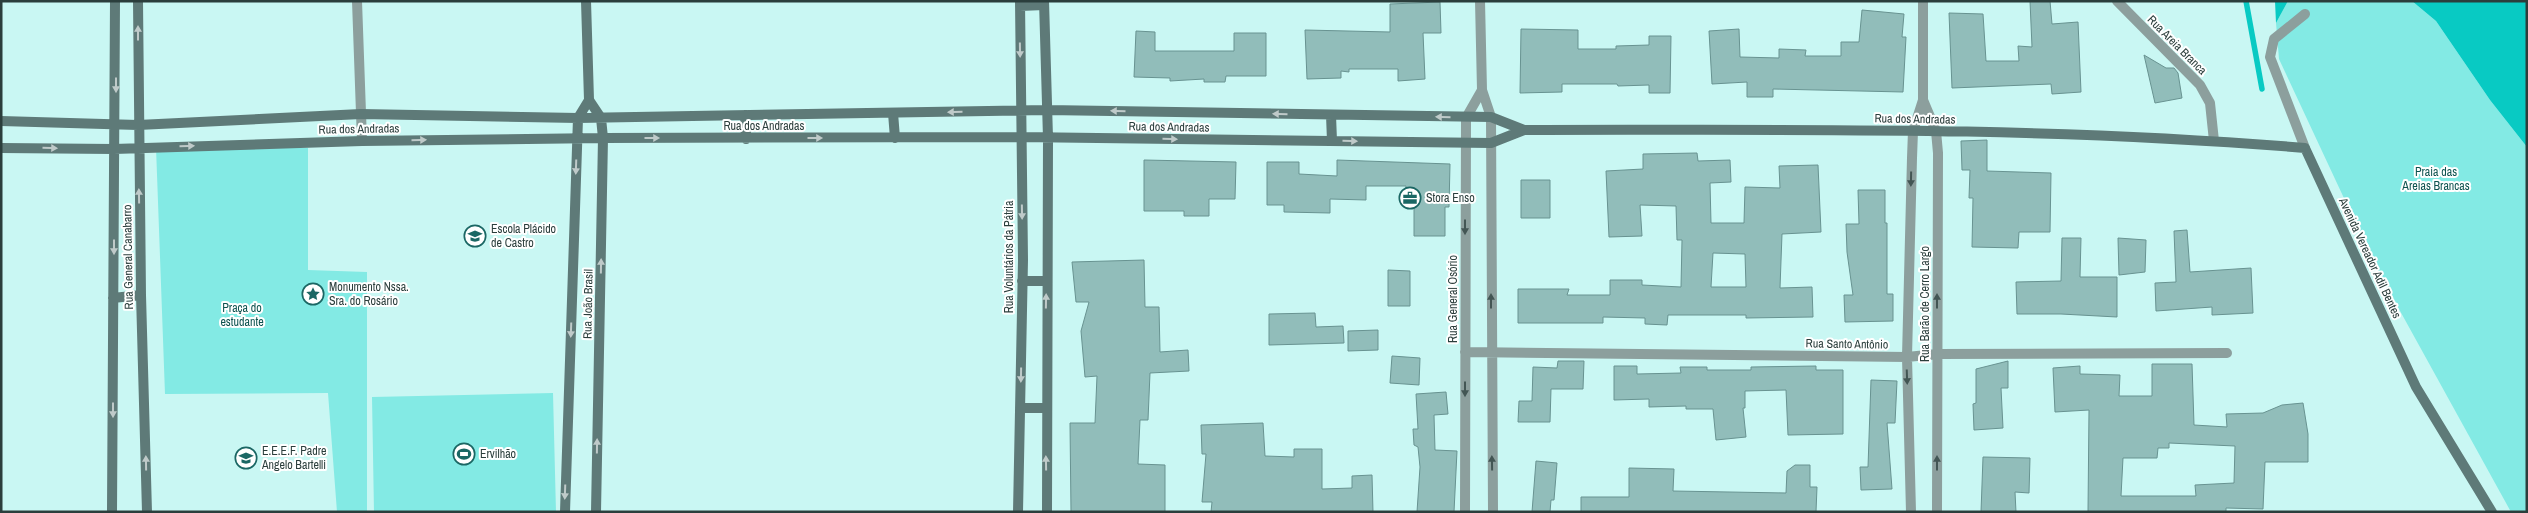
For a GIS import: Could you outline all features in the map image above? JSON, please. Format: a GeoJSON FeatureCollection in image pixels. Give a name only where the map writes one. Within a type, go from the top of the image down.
{"type":"FeatureCollection","features":[{"type":"Feature","properties":{"kind":"street","name":"Rua General Canabarro"},"geometry":{"type":"LineString","coordinates":[[112,512],[114,149],[116,124],[115,1]]}},
{"type":"Feature","properties":{"kind":"street","name":"Rua General Canabarro"},"geometry":{"type":"LineString","coordinates":[[138,1],[138,148],[147,512]]}},
{"type":"Feature","properties":{"kind":"street"},"geometry":{"type":"LineString","coordinates":[[357,1],[362,141]]}},
{"type":"Feature","properties":{"kind":"street","name":"Rua João Brasil"},"geometry":{"type":"LineString","coordinates":[[586,1],[589,100],[600,118],[603,138],[596,512]]}},
{"type":"Feature","properties":{"kind":"street"},"geometry":{"type":"LineString","coordinates":[[1480,1],[1482,90],[1491,117],[1492,143],[1491,353],[1493,512]]}},
{"type":"Feature","properties":{"kind":"street","name":"Rua Barão de Cerro Largo"},"geometry":{"type":"LineString","coordinates":[[1911,512],[1907,357],[1914,130],[1923,100],[1922,1]]}},
{"type":"Feature","properties":{"kind":"street","name":"Rua Areia Branca"},"geometry":{"type":"LineString","coordinates":[[2117,1],[2200,85],[2210,103],[2214,141]]}},
{"type":"Feature","properties":{"kind":"street"},"geometry":{"type":"LineString","coordinates":[[1020,4],[1044,3],[1048,138],[1045,408],[1046,512]]}},
{"type":"Feature","properties":{"kind":"street","name":"Rua Voluntários da Pátria"},"geometry":{"type":"LineString","coordinates":[[1018,512],[1022,281],[1020,4]]}},
{"type":"Feature","properties":{"kind":"street","name":"Avenida Vereador Adil Bentes"},"geometry":{"type":"LineString","coordinates":[[2306,14],[2274,39],[2270,57],[2305,148],[2416,387],[2492,512]]}},
{"type":"Feature","properties":{"kind":"street","name":"Rua General Osório"},"geometry":{"type":"LineString","coordinates":[[1465,512],[1466,118],[1482,90]]}},
{"type":"Feature","properties":{"kind":"street","name":"Rua João Brasil"},"geometry":{"type":"LineString","coordinates":[[564,512],[578,118],[589,100]]}},
{"type":"Feature","properties":{"kind":"street","name":"Rua Barão de Cerro Largo"},"geometry":{"type":"LineString","coordinates":[[1923,100],[1936,131],[1938,153],[1937,512]]}},
{"type":"Feature","properties":{"kind":"street","name":"Rua dos Andradas"},"geometry":{"type":"LineString","coordinates":[[1,122],[138,125],[361,114],[600,118],[1047,110],[1491,117],[1524,130],[1914,130],[2214,141],[2305,148]]}},
{"type":"Feature","properties":{"kind":"street"},"geometry":{"type":"LineString","coordinates":[[893,113],[895,138]]}},
{"type":"Feature","properties":{"kind":"street"},"geometry":{"type":"LineString","coordinates":[[745,115],[746,139]]}},
{"type":"Feature","properties":{"kind":"street"},"geometry":{"type":"LineString","coordinates":[[1331,115],[1332,141]]}},
{"type":"Feature","properties":{"kind":"street","name":"Rua dos Andradas"},"geometry":{"type":"LineString","coordinates":[[1,148],[114,149],[362,141],[577,138],[1020,137],[1492,143],[1524,130]]}},
{"type":"Feature","properties":{"kind":"street"},"geometry":{"type":"LineString","coordinates":[[1022,281],[1046,281]]}},
{"type":"Feature","properties":{"kind":"street"},"geometry":{"type":"LineString","coordinates":[[113,298],[141,295]]}},
{"type":"Feature","properties":{"kind":"street","name":"Rua Santo Antônio"},"geometry":{"type":"LineString","coordinates":[[1466,352],[1907,357],[1937,354],[2227,353]]}},
{"type":"Feature","properties":{"kind":"street"},"geometry":{"type":"LineString","coordinates":[[1020,408],[1045,408]]}},
{"type":"Feature","properties":{"kind":"green space","name":"Praia das Areias Brancas"},"geometry":{"type":"Polygon","coordinates":[[[2288,1],[2412,1],[2436,21],[2490,100],[2527,147],[2527,512],[2511,512],[2378,271],[2279,59],[2276,23],[2288,1]]]}},
{"type":"Feature","properties":{"kind":"green space","name":"Praça do estudante"},"geometry":{"type":"Polygon","coordinates":[[[156,147],[308,148],[308,270],[367,272],[367,512],[337,512],[328,393],[165,394],[156,147]]]}},
{"type":"Feature","properties":{"kind":"green space","name":"Ervilhão"},"geometry":{"type":"Polygon","coordinates":[[[553,393],[556,512],[374,512],[372,397],[553,393]]]}},
{"type":"Feature","properties":{"kind":"shaded area"},"geometry":{"type":"Polygon","coordinates":[[[2275,1],[2288,1],[2276,23],[2275,1]]]}},
{"type":"Feature","properties":{"kind":"shaded area"},"geometry":{"type":"Polygon","coordinates":[[[2412,1],[2527,1],[2527,147],[2490,100],[2436,21],[2412,1]]]}},
{"type":"Feature","properties":{"kind":"building"},"geometry":{"type":"Polygon","coordinates":[[[2030,1],[2050,1],[2052,24],[2078,22],[2081,92],[2052,94],[2051,84],[1952,88],[1949,13],[1983,14],[1986,61],[2019,61],[2018,46],[2032,47],[2030,1]]]}},
{"type":"Feature","properties":{"kind":"building"},"geometry":{"type":"Polygon","coordinates":[[[1440,2],[1441,33],[1423,33],[1425,79],[1398,81],[1398,69],[1349,69],[1349,72],[1341,71],[1341,78],[1307,79],[1305,30],[1390,32],[1390,4],[1440,2]]]}},
{"type":"Feature","properties":{"kind":"building"},"geometry":{"type":"Polygon","coordinates":[[[1862,10],[1904,14],[1902,37],[1906,37],[1903,92],[1773,89],[1773,97],[1747,97],[1747,82],[1712,84],[1709,31],[1739,29],[1740,57],[1779,58],[1779,49],[1806,50],[1805,56],[1841,56],[1841,42],[1859,42],[1862,10]]]}},
{"type":"Feature","properties":{"kind":"building"},"geometry":{"type":"Polygon","coordinates":[[[1521,29],[1578,30],[1578,49],[1616,49],[1616,46],[1649,45],[1649,36],[1671,36],[1670,93],[1649,93],[1649,85],[1562,84],[1562,92],[1520,93],[1521,29]]]}},
{"type":"Feature","properties":{"kind":"building"},"geometry":{"type":"Polygon","coordinates":[[[1136,31],[1155,32],[1155,51],[1234,51],[1234,33],[1266,33],[1266,76],[1226,76],[1225,82],[1204,82],[1204,79],[1170,81],[1170,78],[1134,77],[1136,31]]]}},
{"type":"Feature","properties":{"kind":"building"},"geometry":{"type":"Polygon","coordinates":[[[2144,55],[2166,68],[2174,68],[2178,73],[2182,98],[2155,103],[2144,55]]]}},
{"type":"Feature","properties":{"kind":"building"},"geometry":{"type":"Polygon","coordinates":[[[1987,140],[1987,171],[2051,173],[2050,232],[2019,232],[2018,248],[1972,247],[1973,198],[1969,198],[1970,170],[1962,170],[1961,141],[1987,140]]]}},
{"type":"Feature","properties":{"kind":"building"},"geometry":{"type":"Polygon","coordinates":[[[1697,153],[1698,161],[1730,160],[1731,182],[1710,183],[1711,223],[1744,223],[1745,187],[1780,188],[1779,166],[1818,165],[1821,232],[1782,234],[1780,288],[1812,287],[1813,317],[1746,318],[1746,315],[1668,315],[1667,325],[1645,324],[1645,318],[1603,317],[1603,323],[1518,323],[1518,289],[1569,289],[1567,295],[1610,295],[1610,280],[1642,280],[1642,285],[1681,287],[1682,240],[1677,240],[1676,206],[1640,205],[1642,236],[1609,237],[1606,171],[1643,169],[1643,154],[1697,153]],[[1713,253],[1711,287],[1746,287],[1745,254],[1713,253]]]}},
{"type":"Feature","properties":{"kind":"building"},"geometry":{"type":"Polygon","coordinates":[[[1144,160],[1236,162],[1235,199],[1209,199],[1209,216],[1184,216],[1184,211],[1144,211],[1144,160]]]}},
{"type":"Feature","properties":{"kind":"building"},"geometry":{"type":"Polygon","coordinates":[[[1337,160],[1450,164],[1449,207],[1445,207],[1445,236],[1414,236],[1414,206],[1406,206],[1406,186],[1366,186],[1366,200],[1330,199],[1330,213],[1284,212],[1284,205],[1267,205],[1267,162],[1299,162],[1299,174],[1337,176],[1337,160]]]}},
{"type":"Feature","properties":{"kind":"building"},"geometry":{"type":"Polygon","coordinates":[[[1521,180],[1550,180],[1550,218],[1521,218],[1521,180]]]}},
{"type":"Feature","properties":{"kind":"building"},"geometry":{"type":"Polygon","coordinates":[[[1858,190],[1885,190],[1887,294],[1893,294],[1893,321],[1845,322],[1844,295],[1853,295],[1847,252],[1846,224],[1859,224],[1858,190]]]}},
{"type":"Feature","properties":{"kind":"building"},"geometry":{"type":"Polygon","coordinates":[[[2187,230],[2190,272],[2251,268],[2253,313],[2212,315],[2212,307],[2156,311],[2155,283],[2176,282],[2174,231],[2187,230]]]}},
{"type":"Feature","properties":{"kind":"building"},"geometry":{"type":"Polygon","coordinates":[[[2062,238],[2081,238],[2080,277],[2117,277],[2117,317],[2017,314],[2016,282],[2061,281],[2062,238]]]}},
{"type":"Feature","properties":{"kind":"building"},"geometry":{"type":"Polygon","coordinates":[[[2118,238],[2146,240],[2145,272],[2119,275],[2118,238]]]}},
{"type":"Feature","properties":{"kind":"building"},"geometry":{"type":"Polygon","coordinates":[[[1144,260],[1145,307],[1159,307],[1160,352],[1188,350],[1189,371],[1150,373],[1148,420],[1140,420],[1138,464],[1165,465],[1165,512],[1071,512],[1070,423],[1095,423],[1097,376],[1085,377],[1081,331],[1089,302],[1076,302],[1072,262],[1144,260]]]}},
{"type":"Feature","properties":{"kind":"building"},"geometry":{"type":"Polygon","coordinates":[[[1388,270],[1410,271],[1410,306],[1388,306],[1388,270]]]}},
{"type":"Feature","properties":{"kind":"building"},"geometry":{"type":"Polygon","coordinates":[[[1315,313],[1316,327],[1343,326],[1344,343],[1269,345],[1269,314],[1315,313]]]}},
{"type":"Feature","properties":{"kind":"building"},"geometry":{"type":"Polygon","coordinates":[[[1378,330],[1378,350],[1348,351],[1348,331],[1378,330]]]}},
{"type":"Feature","properties":{"kind":"building"},"geometry":{"type":"Polygon","coordinates":[[[1392,356],[1420,358],[1419,385],[1390,383],[1392,356]]]}},
{"type":"Feature","properties":{"kind":"building"},"geometry":{"type":"Polygon","coordinates":[[[1558,361],[1584,361],[1583,389],[1551,389],[1550,422],[1518,422],[1519,401],[1532,401],[1533,367],[1557,368],[1558,361]]]}},
{"type":"Feature","properties":{"kind":"building"},"geometry":{"type":"Polygon","coordinates":[[[2008,361],[2008,388],[2001,388],[2003,428],[1974,430],[1973,404],[1976,403],[1976,369],[2008,361]]]}},
{"type":"Feature","properties":{"kind":"building"},"geometry":{"type":"Polygon","coordinates":[[[2152,364],[2192,364],[2194,425],[2227,427],[2226,414],[2263,413],[2282,405],[2303,403],[2308,434],[2308,462],[2265,462],[2263,509],[2226,508],[2226,512],[2088,512],[2089,410],[2055,412],[2053,368],[2080,366],[2080,374],[2120,375],[2119,396],[2152,396],[2152,364]],[[2169,443],[2169,448],[2158,448],[2157,458],[2123,458],[2121,496],[2196,496],[2195,485],[2234,483],[2235,446],[2169,443]]]}},
{"type":"Feature","properties":{"kind":"building"},"geometry":{"type":"Polygon","coordinates":[[[1614,366],[1637,366],[1637,374],[1681,373],[1680,367],[1707,367],[1707,370],[1751,370],[1751,367],[1816,366],[1816,370],[1843,370],[1843,434],[1788,435],[1786,390],[1745,391],[1745,408],[1743,408],[1746,437],[1716,440],[1713,409],[1686,409],[1686,406],[1649,407],[1649,399],[1614,400],[1614,366]]]}},
{"type":"Feature","properties":{"kind":"building"},"geometry":{"type":"Polygon","coordinates":[[[1871,380],[1897,381],[1895,423],[1887,423],[1892,489],[1861,490],[1860,467],[1868,467],[1871,380]]]}},
{"type":"Feature","properties":{"kind":"building"},"geometry":{"type":"Polygon","coordinates":[[[1446,392],[1448,414],[1434,415],[1435,450],[1457,451],[1454,512],[1417,512],[1420,467],[1418,447],[1414,445],[1413,429],[1418,429],[1416,394],[1446,392]]]}},
{"type":"Feature","properties":{"kind":"building"},"geometry":{"type":"Polygon","coordinates":[[[1263,423],[1265,456],[1294,457],[1294,449],[1322,449],[1322,489],[1352,488],[1352,476],[1372,475],[1373,512],[1211,512],[1212,502],[1202,502],[1206,454],[1202,454],[1201,425],[1263,423]]]}},
{"type":"Feature","properties":{"kind":"building"},"geometry":{"type":"Polygon","coordinates":[[[1983,457],[2030,458],[2029,493],[2015,492],[2016,512],[1981,512],[1983,457]]]}},
{"type":"Feature","properties":{"kind":"building"},"geometry":{"type":"Polygon","coordinates":[[[1536,461],[1557,463],[1554,500],[1551,500],[1550,512],[1532,512],[1536,461]]]}},
{"type":"Feature","properties":{"kind":"building"},"geometry":{"type":"Polygon","coordinates":[[[1795,465],[1810,465],[1810,487],[1817,487],[1816,512],[1581,512],[1581,497],[1629,497],[1629,468],[1674,469],[1673,491],[1786,493],[1787,471],[1795,465]]]}},
{"type":"Feature","properties":{"kind":"waterway"},"geometry":{"type":"LineString","coordinates":[[2246,1],[2262,89]]}},
{"type":"Feature","properties":{"kind":"place","name":"Stora Enso"},"geometry":{"type":"Point","coordinates":[1410,198]}},
{"type":"Feature","properties":{"kind":"place","name":"Escola Plácido de Castro"},"geometry":{"type":"Point","coordinates":[475,236]}},
{"type":"Feature","properties":{"kind":"place","name":"Monumento Nssa. Sra. do Rosário"},"geometry":{"type":"Point","coordinates":[313,294]}},
{"type":"Feature","properties":{"kind":"place","name":"Ervilhão"},"geometry":{"type":"Point","coordinates":[464,454]}},
{"type":"Feature","properties":{"kind":"place","name":"E.E.E.F. Padre Angelo Bartelli"},"geometry":{"type":"Point","coordinates":[246,458]}}]}
